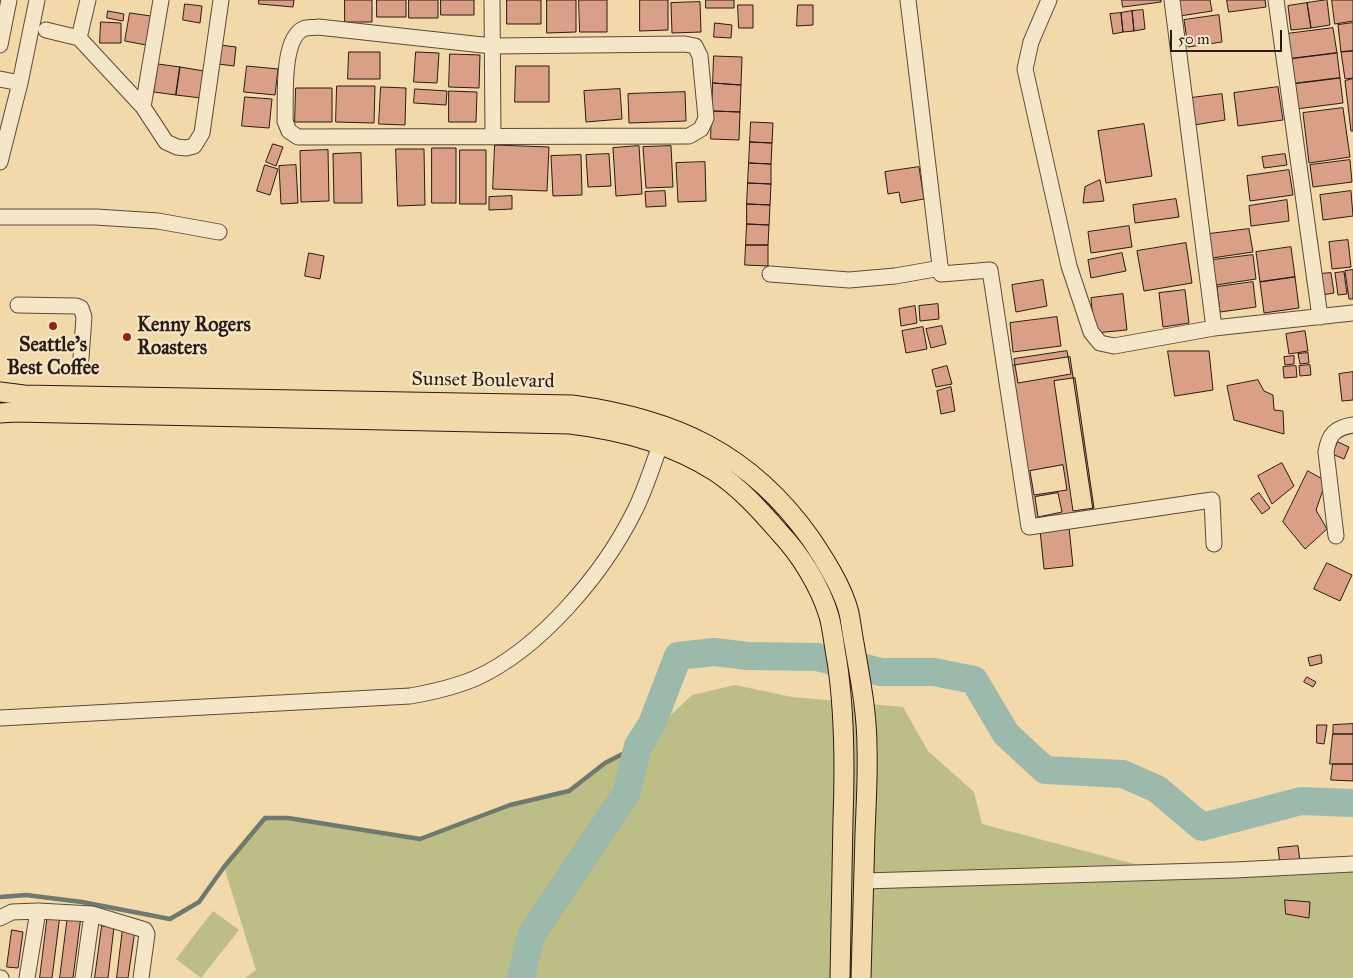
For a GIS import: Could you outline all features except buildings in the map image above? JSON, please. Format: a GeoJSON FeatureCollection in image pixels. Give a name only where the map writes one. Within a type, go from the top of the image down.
{"type":"FeatureCollection","features":[{"type":"Feature","properties":{"kind":"main road","name":"Sunset Boulevard"},"geometry":{"type":"LineString","coordinates":[[0,392],[33,395],[572,405],[603,409],[639,417],[667,426],[704,442],[727,456],[752,475],[782,504],[803,528],[822,556],[849,612],[862,688],[867,749],[861,978]]}},
{"type":"Feature","properties":{"kind":"main road","name":"Sunset Boulevard"},"geometry":{"type":"LineString","coordinates":[[0,413],[570,424],[598,427],[633,435],[696,460],[716,473],[738,489],[786,539],[804,564],[828,614],[842,692],[845,769],[840,978]]}},
{"type":"Feature","properties":{"kind":"street"},"geometry":{"type":"LineString","coordinates":[[0,45],[9,0]]}},
{"type":"Feature","properties":{"kind":"street"},"geometry":{"type":"LineString","coordinates":[[0,162],[20,83],[37,0]]}},
{"type":"Feature","properties":{"kind":"street"},"geometry":{"type":"LineString","coordinates":[[80,38],[88,0]]}},
{"type":"Feature","properties":{"kind":"street"},"geometry":{"type":"LineString","coordinates":[[142,107],[161,0]]}},
{"type":"Feature","properties":{"kind":"street"},"geometry":{"type":"LineString","coordinates":[[46,30],[80,38],[142,107],[166,142],[177,147],[186,148],[194,146],[202,133],[221,0]]}},
{"type":"Feature","properties":{"kind":"street"},"geometry":{"type":"LineString","coordinates":[[492,0],[493,136]]}},
{"type":"Feature","properties":{"kind":"street"},"geometry":{"type":"LineString","coordinates":[[908,0],[941,274],[990,270],[1029,527],[1212,500],[1214,544]]}},
{"type":"Feature","properties":{"kind":"street"},"geometry":{"type":"LineString","coordinates":[[1049,0],[1031,42],[1025,69],[1069,266],[1091,332],[1100,343],[1114,346],[1214,328],[1353,313]]}},
{"type":"Feature","properties":{"kind":"street"},"geometry":{"type":"LineString","coordinates":[[1172,0],[1214,328]]}},
{"type":"Feature","properties":{"kind":"street"},"geometry":{"type":"LineString","coordinates":[[1276,0],[1320,317]]}},
{"type":"Feature","properties":{"kind":"street"},"geometry":{"type":"LineString","coordinates":[[318,27],[492,46],[685,44],[694,46],[700,56],[706,118],[701,129],[689,136],[493,136],[298,137],[289,131],[285,121],[288,52],[293,38],[303,29],[318,27]]}},
{"type":"Feature","properties":{"kind":"street"},"geometry":{"type":"LineString","coordinates":[[0,79],[20,83]]}},
{"type":"Feature","properties":{"kind":"street"},"geometry":{"type":"LineString","coordinates":[[0,218],[96,217],[158,221],[219,232]]}},
{"type":"Feature","properties":{"kind":"street"},"geometry":{"type":"LineString","coordinates":[[770,274],[849,280],[895,276],[941,268]]}},
{"type":"Feature","properties":{"kind":"street"},"geometry":{"type":"LineString","coordinates":[[18,305],[76,306],[81,308],[84,317],[81,358]]}},
{"type":"Feature","properties":{"kind":"street"},"geometry":{"type":"LineString","coordinates":[[1336,536],[1326,452],[1328,440],[1335,431],[1344,426],[1353,425]]}},
{"type":"Feature","properties":{"kind":"street"},"geometry":{"type":"LineString","coordinates":[[0,718],[410,696],[456,686],[477,678],[529,645],[565,610],[605,560],[635,512],[667,426]]}},
{"type":"Feature","properties":{"kind":"street"},"geometry":{"type":"LineString","coordinates":[[864,881],[1226,871],[1353,864]]}},
{"type":"Feature","properties":{"kind":"street"},"geometry":{"type":"LineString","coordinates":[[27,978],[38,910]]}},
{"type":"Feature","properties":{"kind":"street"},"geometry":{"type":"LineString","coordinates":[[0,918],[12,912],[38,910],[92,914],[145,930],[147,934],[141,978]]}},
{"type":"Feature","properties":{"kind":"street"},"geometry":{"type":"LineString","coordinates":[[83,978],[92,914]]}},
{"type":"Feature","properties":{"kind":"green space"},"geometry":{"type":"Polygon","coordinates":[[[735,685],[792,697],[903,707],[928,751],[974,792],[982,824],[1165,872],[1353,864],[1353,978],[245,978],[256,970],[224,867],[265,818],[288,818],[420,839],[510,805],[569,792],[605,763],[638,746],[692,695],[735,685]]]}},
{"type":"Feature","properties":{"kind":"green space"},"geometry":{"type":"Polygon","coordinates":[[[213,911],[239,930],[201,978],[176,959],[213,911]]]}},
{"type":"Feature","properties":{"kind":"waterway"},"geometry":{"type":"LineString","coordinates":[[521,978],[531,935],[626,794],[638,746],[652,724],[678,656],[714,652],[748,656],[817,657],[881,672],[934,672],[974,680],[1006,734],[1045,770],[1123,774],[1157,789],[1202,827],[1301,801],[1353,803]]}},
{"type":"Feature","properties":{"kind":"waterway"},"geometry":{"type":"LineString","coordinates":[[0,897],[26,895],[82,902],[170,919],[199,902],[224,867],[265,818],[288,818],[420,839],[510,805],[569,791],[605,763],[638,746]]}},
{"type":"Feature","properties":{"kind":"place","name":"Seattle's Best Coffee"},"geometry":{"type":"Point","coordinates":[53,326]}},
{"type":"Feature","properties":{"kind":"place","name":"Kenny Rogers Roasters"},"geometry":{"type":"Point","coordinates":[127,337]}}]}
